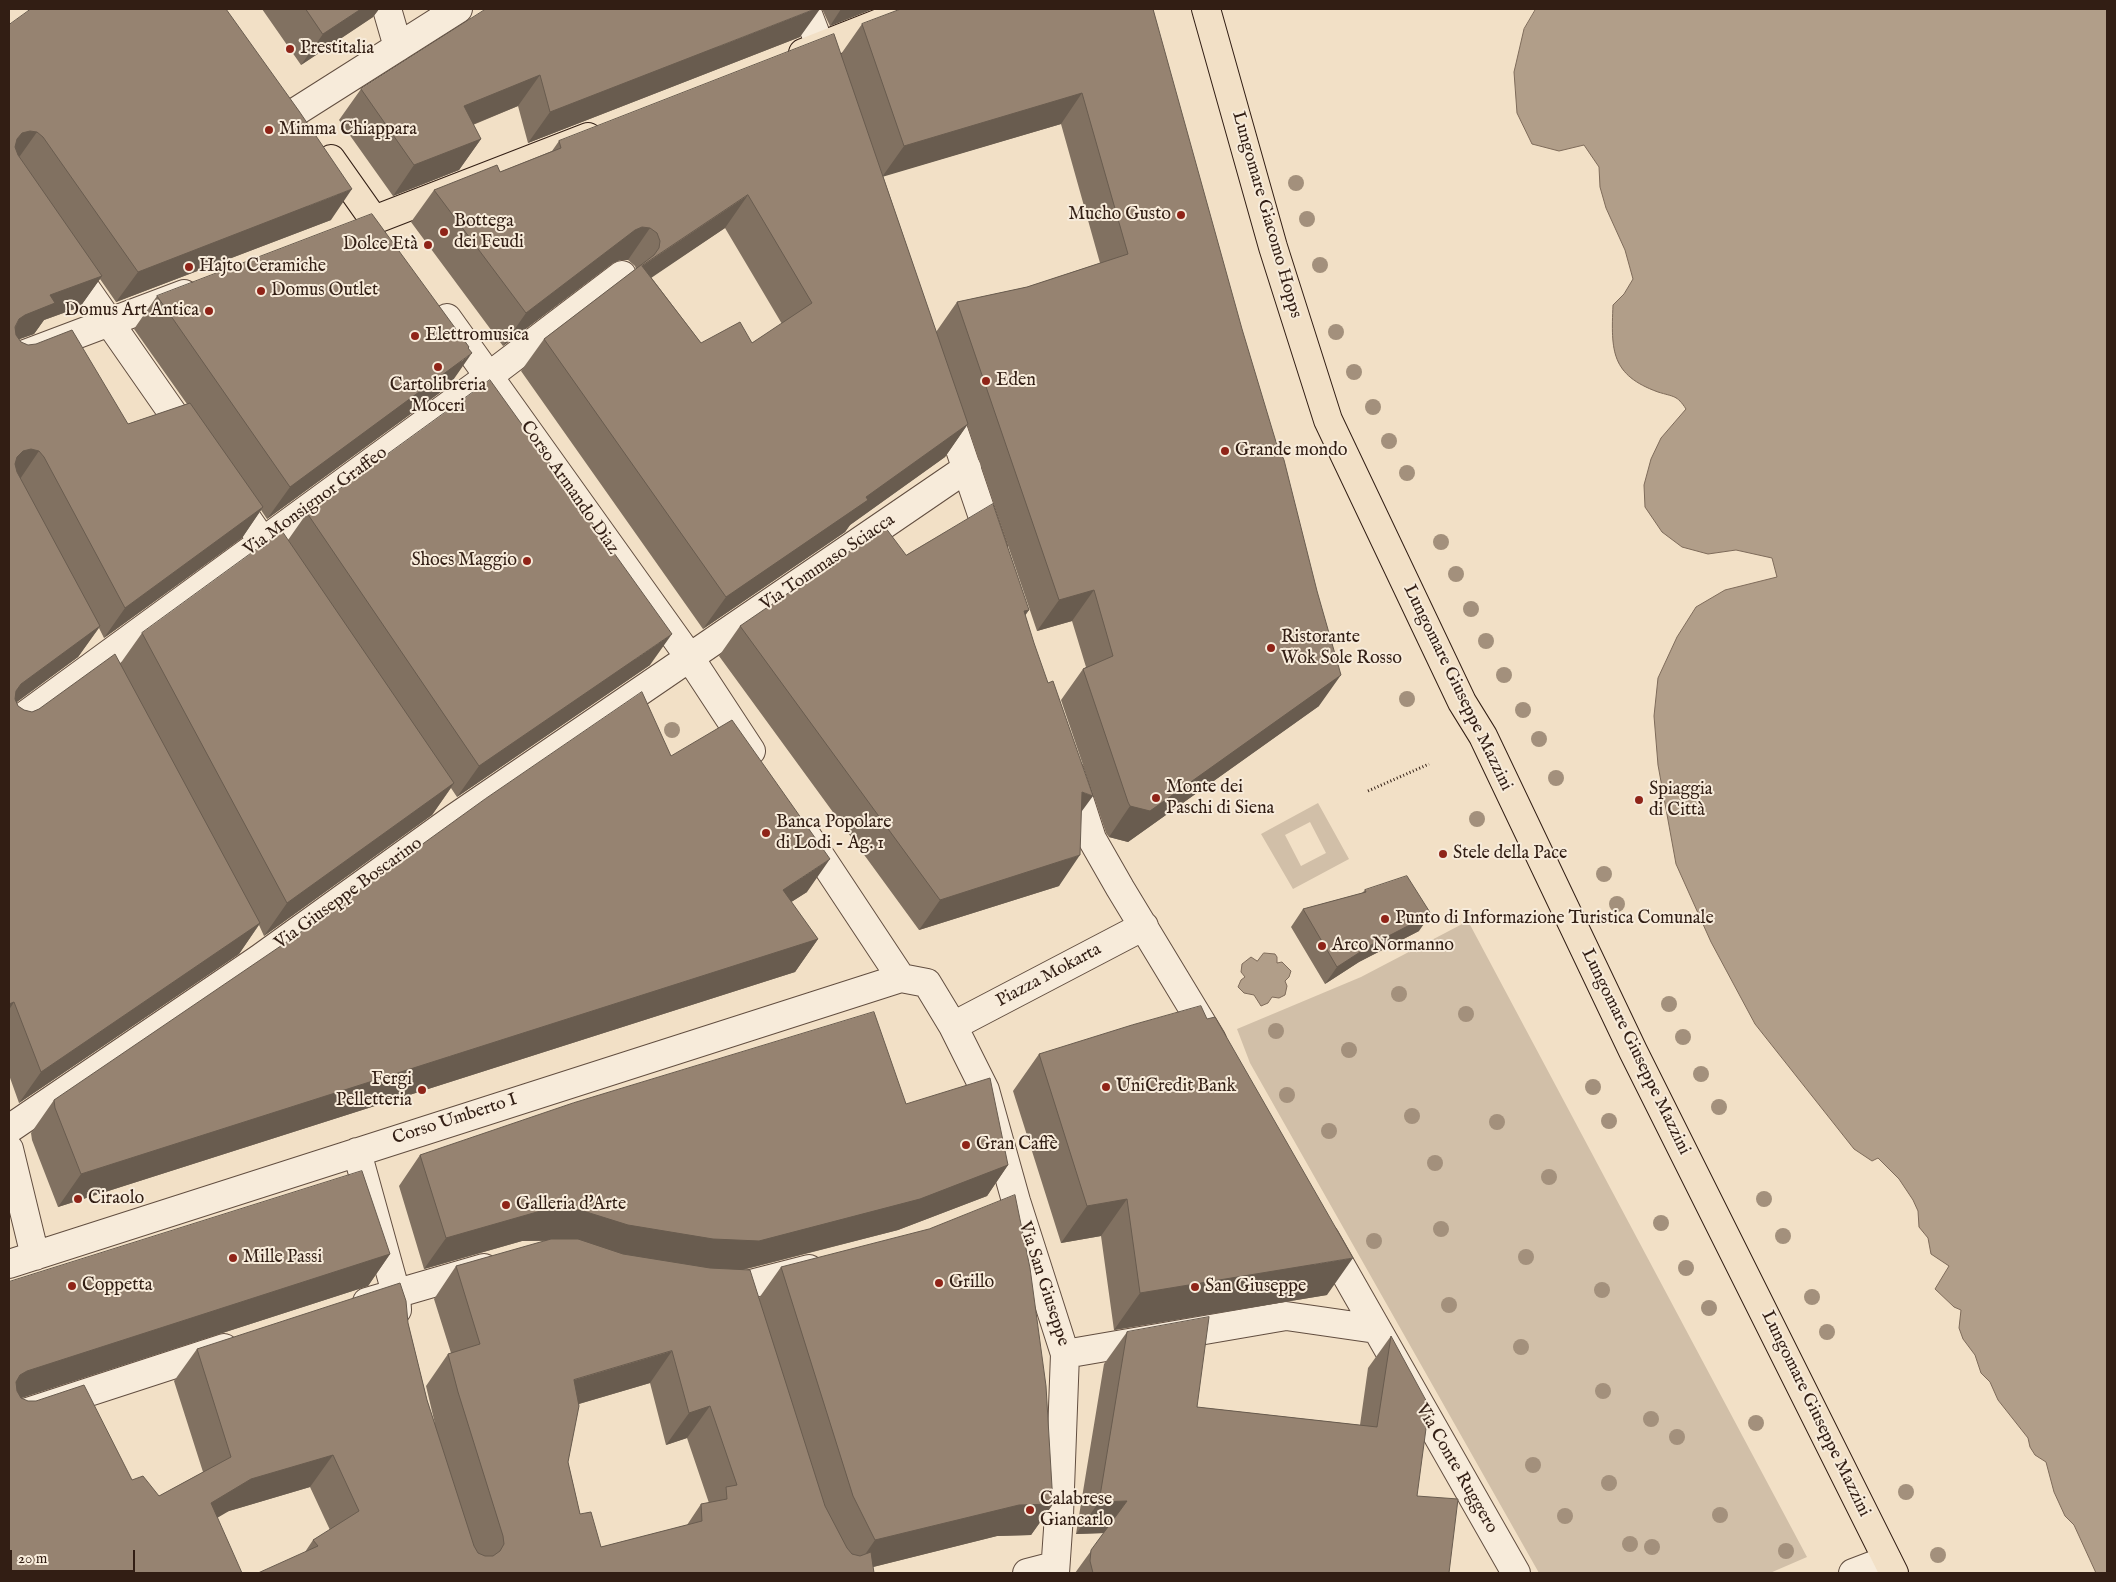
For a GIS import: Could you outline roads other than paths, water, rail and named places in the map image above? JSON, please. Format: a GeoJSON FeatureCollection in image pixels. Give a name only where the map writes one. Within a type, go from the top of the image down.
{"type":"FeatureCollection","features":[{"type":"Feature","properties":{"kind":"main road"},"geometry":{"type":"LineString","coordinates":[[783,60],[915,9]]}},
{"type":"Feature","properties":{"kind":"main road","name":"Lungomare Giacomo Hopps"},"geometry":{"type":"LineString","coordinates":[[1206,9],[1274,247],[1328,420]]}},
{"type":"Feature","properties":{"kind":"main road"},"geometry":{"type":"LineString","coordinates":[[280,88],[374,220],[607,129]]}},
{"type":"Feature","properties":{"kind":"main road","name":"Lungomare Giuseppe Mazzini"},"geometry":{"type":"LineString","coordinates":[[1328,420],[1462,702],[1483,736],[1633,1050],[1891,1567]]}},
{"type":"Feature","properties":{"kind":"street"},"geometry":{"type":"LineString","coordinates":[[387,9],[398,47]]}},
{"type":"Feature","properties":{"kind":"street"},"geometry":{"type":"LineString","coordinates":[[297,111],[458,9]]}},
{"type":"Feature","properties":{"kind":"street"},"geometry":{"type":"LineString","coordinates":[[806,9],[837,93]]}},
{"type":"Feature","properties":{"kind":"street"},"geometry":{"type":"LineString","coordinates":[[347,231],[374,220],[391,244]]}},
{"type":"Feature","properties":{"kind":"street"},"geometry":{"type":"LineString","coordinates":[[54,242],[297,590]]}},
{"type":"Feature","properties":{"kind":"street","name":"Via Monsignor Graffeo"},"geometry":{"type":"LineString","coordinates":[[9,727],[92,653],[263,541],[622,276]]}},
{"type":"Feature","properties":{"kind":"street"},"geometry":{"type":"LineString","coordinates":[[9,360],[210,284]]}},
{"type":"Feature","properties":{"kind":"street","name":"Corso Armando Diaz"},"geometry":{"type":"LineString","coordinates":[[432,298],[690,658],[764,770]]}},
{"type":"Feature","properties":{"kind":"street"},"geometry":{"type":"LineString","coordinates":[[938,384],[1001,570]]}},
{"type":"Feature","properties":{"kind":"street","name":"Via Tommaso Sciacca"},"geometry":{"type":"LineString","coordinates":[[690,658],[967,468]]}},
{"type":"Feature","properties":{"kind":"street"},"geometry":{"type":"LineString","coordinates":[[92,653],[111,688]]}},
{"type":"Feature","properties":{"kind":"street","name":"Via Giuseppe Boscarino"},"geometry":{"type":"LineString","coordinates":[[9,1129],[259,959],[447,811],[690,658]]}},
{"type":"Feature","properties":{"kind":"street"},"geometry":{"type":"LineString","coordinates":[[1064,755],[1092,839],[1225,1062]]}},
{"type":"Feature","properties":{"kind":"street"},"geometry":{"type":"LineString","coordinates":[[791,811],[901,978],[928,983],[953,1026]]}},
{"type":"Feature","properties":{"kind":"street"},"geometry":{"type":"LineString","coordinates":[[245,933],[259,959]]}},
{"type":"Feature","properties":{"kind":"street","name":"Piazza Mokarta"},"geometry":{"type":"LineString","coordinates":[[953,1026],[1150,937]]}},
{"type":"Feature","properties":{"kind":"street","name":"Corso Umberto I"},"geometry":{"type":"LineString","coordinates":[[9,1264],[901,978]]}},
{"type":"Feature","properties":{"kind":"street","name":"Via San Giuseppe"},"geometry":{"type":"LineString","coordinates":[[953,1026],[985,1090],[1016,1201],[1065,1354],[1059,1515],[1054,1570]]}},
{"type":"Feature","properties":{"kind":"street"},"geometry":{"type":"LineString","coordinates":[[9,1149],[34,1256]]}},
{"type":"Feature","properties":{"kind":"street"},"geometry":{"type":"LineString","coordinates":[[357,1152],[396,1293],[399,1332]]}},
{"type":"Feature","properties":{"kind":"street"},"geometry":{"type":"LineString","coordinates":[[990,1211],[1016,1201]]}},
{"type":"Feature","properties":{"kind":"street","name":"Via Conte Ruggero"},"geometry":{"type":"LineString","coordinates":[[1313,1217],[1516,1573]]}},
{"type":"Feature","properties":{"kind":"street"},"geometry":{"type":"LineString","coordinates":[[339,1311],[508,1261]]}},
{"type":"Feature","properties":{"kind":"street"},"geometry":{"type":"LineString","coordinates":[[690,1285],[739,1287],[835,1262]]}},
{"type":"Feature","properties":{"kind":"street"},"geometry":{"type":"LineString","coordinates":[[739,1287],[748,1315]]}},
{"type":"Feature","properties":{"kind":"street"},"geometry":{"type":"LineString","coordinates":[[1065,1354],[1286,1316],[1376,1329]]}},
{"type":"Feature","properties":{"kind":"street"},"geometry":{"type":"LineString","coordinates":[[9,1418],[245,1342]]}},
{"type":"Feature","properties":{"kind":"street"},"geometry":{"type":"LineString","coordinates":[[1854,1573],[1891,1567]]}},
{"type":"Feature","properties":{"kind":"street"},"geometry":{"type":"LineString","coordinates":[[1027,1573],[1054,1570]]}},
{"type":"Feature","properties":{"kind":"place","name":"Prestitalia"},"geometry":{"type":"Point","coordinates":[290,49]}},
{"type":"Feature","properties":{"kind":"place","name":"Mimma Chiappara"},"geometry":{"type":"Point","coordinates":[269,130]}},
{"type":"Feature","properties":{"kind":"place","name":"Mucho Gusto"},"geometry":{"type":"Point","coordinates":[1181,215]}},
{"type":"Feature","properties":{"kind":"place","name":"Bottega dei Feudi"},"geometry":{"type":"Point","coordinates":[444,232]}},
{"type":"Feature","properties":{"kind":"place","name":"Dolce Età"},"geometry":{"type":"Point","coordinates":[428,245]}},
{"type":"Feature","properties":{"kind":"place","name":"Hajto Ceramiche"},"geometry":{"type":"Point","coordinates":[189,267]}},
{"type":"Feature","properties":{"kind":"place","name":"Domus Outlet"},"geometry":{"type":"Point","coordinates":[261,291]}},
{"type":"Feature","properties":{"kind":"place","name":"Domus Art Antica"},"geometry":{"type":"Point","coordinates":[209,311]}},
{"type":"Feature","properties":{"kind":"place","name":"Elettromusica"},"geometry":{"type":"Point","coordinates":[415,336]}},
{"type":"Feature","properties":{"kind":"place","name":"Cartolibreria Moceri"},"geometry":{"type":"Point","coordinates":[438,367]}},
{"type":"Feature","properties":{"kind":"place","name":"Eden"},"geometry":{"type":"Point","coordinates":[986,381]}},
{"type":"Feature","properties":{"kind":"place","name":"Grande mondo"},"geometry":{"type":"Point","coordinates":[1225,451]}},
{"type":"Feature","properties":{"kind":"place","name":"Shoes Maggio"},"geometry":{"type":"Point","coordinates":[527,561]}},
{"type":"Feature","properties":{"kind":"place","name":"Ristorante Wok Sole Rosso"},"geometry":{"type":"Point","coordinates":[1271,648]}},
{"type":"Feature","properties":{"kind":"place","name":"Monte dei Paschi di Siena"},"geometry":{"type":"Point","coordinates":[1156,798]}},
{"type":"Feature","properties":{"kind":"place","name":"Spiaggia di Città"},"geometry":{"type":"Point","coordinates":[1639,800]}},
{"type":"Feature","properties":{"kind":"place","name":"Banca Popolare di Lodi - Ag. 1"},"geometry":{"type":"Point","coordinates":[766,833]}},
{"type":"Feature","properties":{"kind":"place","name":"Stele della Pace"},"geometry":{"type":"Point","coordinates":[1443,854]}},
{"type":"Feature","properties":{"kind":"place","name":"Punto di Informazione Turistica Comunale"},"geometry":{"type":"Point","coordinates":[1385,919]}},
{"type":"Feature","properties":{"kind":"place","name":"Arco Normanno"},"geometry":{"type":"Point","coordinates":[1322,946]}},
{"type":"Feature","properties":{"kind":"place","name":"UniCredit Bank"},"geometry":{"type":"Point","coordinates":[1106,1087]}},
{"type":"Feature","properties":{"kind":"place","name":"Fergi Pelletteria"},"geometry":{"type":"Point","coordinates":[422,1090]}},
{"type":"Feature","properties":{"kind":"place","name":"Gran Caffè"},"geometry":{"type":"Point","coordinates":[966,1145]}},
{"type":"Feature","properties":{"kind":"place","name":"Ciraolo"},"geometry":{"type":"Point","coordinates":[78,1199]}},
{"type":"Feature","properties":{"kind":"place","name":"Galleria d'Arte"},"geometry":{"type":"Point","coordinates":[506,1205]}},
{"type":"Feature","properties":{"kind":"place","name":"Mille Passi"},"geometry":{"type":"Point","coordinates":[233,1258]}},
{"type":"Feature","properties":{"kind":"place","name":"Grillo"},"geometry":{"type":"Point","coordinates":[939,1283]}},
{"type":"Feature","properties":{"kind":"place","name":"Coppetta"},"geometry":{"type":"Point","coordinates":[72,1286]}},
{"type":"Feature","properties":{"kind":"place","name":"San Giuseppe"},"geometry":{"type":"Point","coordinates":[1195,1287]}},
{"type":"Feature","properties":{"kind":"place","name":"Calabrese Giancarlo"},"geometry":{"type":"Point","coordinates":[1030,1510]}}]}
